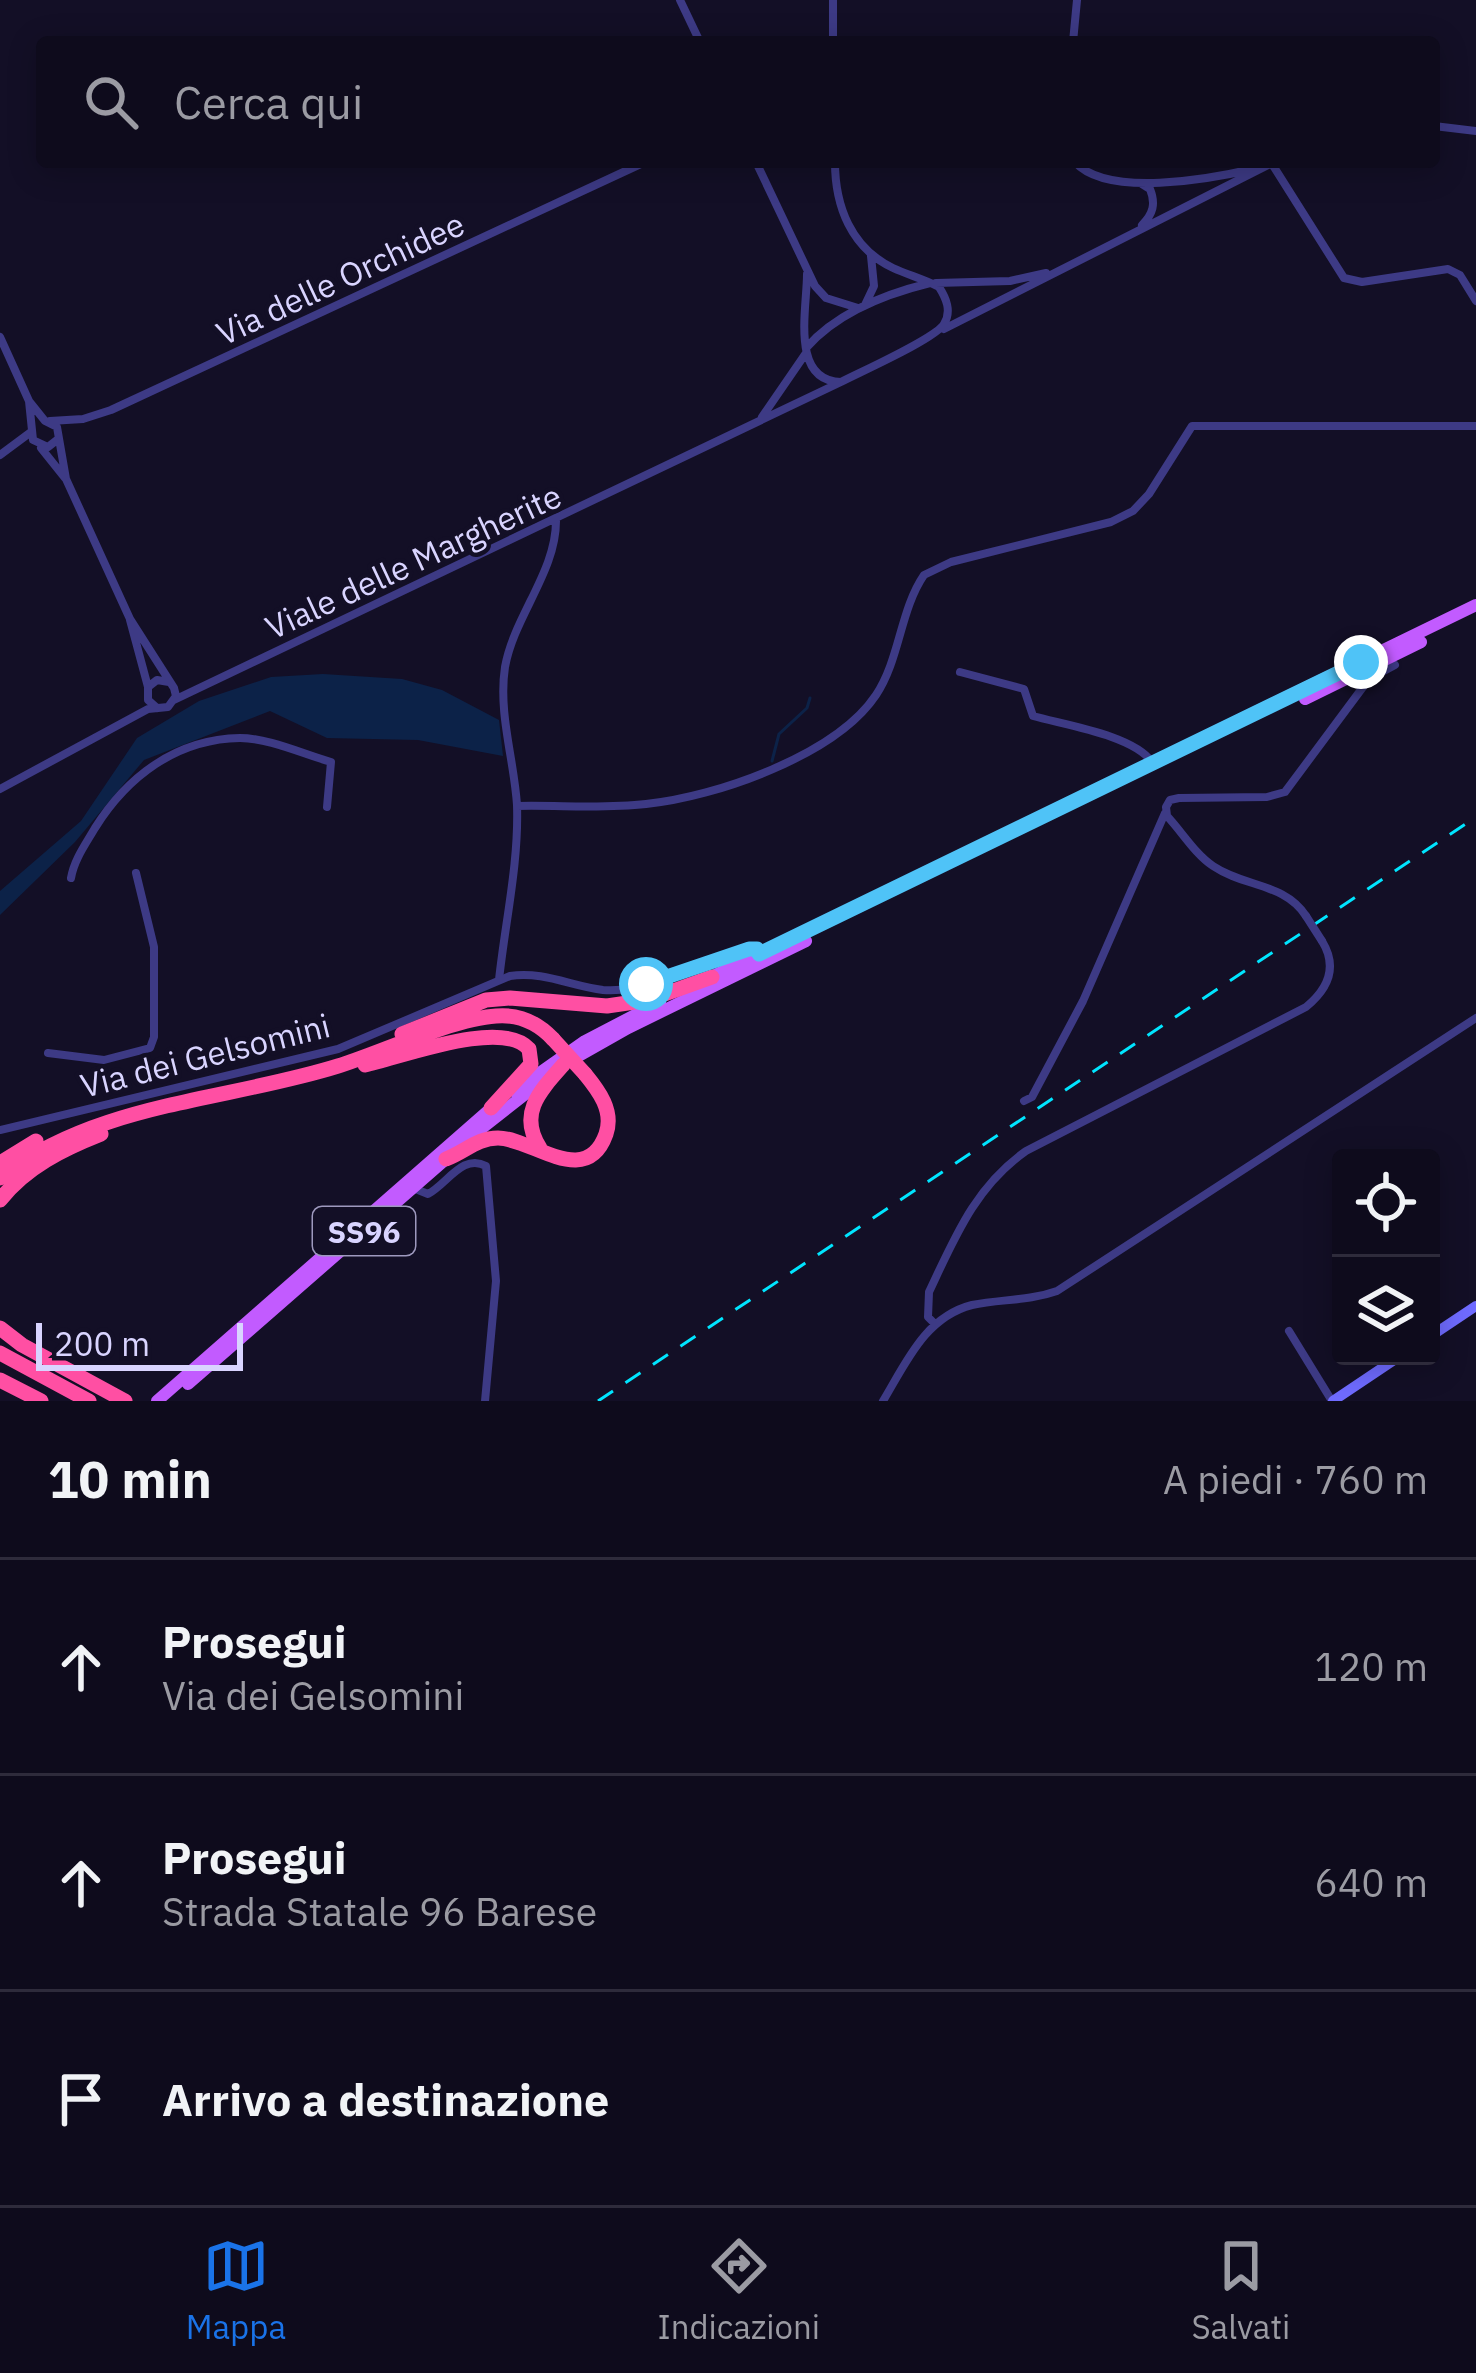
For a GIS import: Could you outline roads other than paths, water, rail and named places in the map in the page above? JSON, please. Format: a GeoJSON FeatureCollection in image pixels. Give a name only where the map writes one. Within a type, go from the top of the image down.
{"type":"FeatureCollection","features":[{"type":"Feature","properties":{"kind":"highway"},"geometry":{"type":"LineString","coordinates":[[338,1066],[364,1050],[486,1000],[607,1006],[648,1000],[712,977]]}},
{"type":"Feature","properties":{"kind":"highway"},"geometry":{"type":"LineString","coordinates":[[0,1163],[36,1141],[338,1066],[492,1016],[527,1019],[553,1039],[585,1074],[607,1111],[603,1140],[587,1156],[572,1161],[555,1159],[520,1141],[494,1138],[446,1159]]}},
{"type":"Feature","properties":{"kind":"highway"},"geometry":{"type":"LineString","coordinates":[[315,1072],[359,1067],[484,1036],[512,1036],[525,1043],[531,1064],[491,1108]]}},
{"type":"Feature","properties":{"kind":"highway"},"geometry":{"type":"LineString","coordinates":[[542,1151],[530,1130],[530,1113],[538,1094],[562,1065]]}},
{"type":"Feature","properties":{"kind":"highway"},"geometry":{"type":"LineString","coordinates":[[0,1200],[47,1159],[144,1114]]}},
{"type":"Feature","properties":{"kind":"highway"},"geometry":{"type":"LineString","coordinates":[[0,1178],[33,1153],[92,1127]]}},
{"type":"Feature","properties":{"kind":"highway"},"geometry":{"type":"LineString","coordinates":[[0,1328],[121,1401]]}},
{"type":"Feature","properties":{"kind":"highway"},"geometry":{"type":"LineString","coordinates":[[0,1340],[121,1401]]}},
{"type":"Feature","properties":{"kind":"highway"},"geometry":{"type":"LineString","coordinates":[[0,1352],[89,1401]]}},
{"type":"Feature","properties":{"kind":"highway"},"geometry":{"type":"LineString","coordinates":[[0,1364],[70,1401]]}},
{"type":"Feature","properties":{"kind":"highway"},"geometry":{"type":"LineString","coordinates":[[0,1379],[41,1401]]}},
{"type":"Feature","properties":{"kind":"main road","name":"SS96"},"geometry":{"type":"LineString","coordinates":[[157,1401],[491,1108],[585,1041],[1476,606]]}},
{"type":"Feature","properties":{"kind":"main road","name":"SS96"},"geometry":{"type":"LineString","coordinates":[[169,1401],[446,1159],[562,1065],[658,1013],[1367,669],[1390,664],[1476,606]]}},
{"type":"Feature","properties":{"kind":"street"},"geometry":{"type":"LineString","coordinates":[[680,0],[697,36]]}},
{"type":"Feature","properties":{"kind":"street"},"geometry":{"type":"LineString","coordinates":[[833,0],[833,36]]}},
{"type":"Feature","properties":{"kind":"street"},"geometry":{"type":"LineString","coordinates":[[1074,36],[1077,0]]}},
{"type":"Feature","properties":{"kind":"street"},"geometry":{"type":"LineString","coordinates":[[1440,127],[1476,130]]}},
{"type":"Feature","properties":{"kind":"street","name":"Via delle Orchidee"},"geometry":{"type":"LineString","coordinates":[[0,455],[48,421],[83,419],[632,168]]}},
{"type":"Feature","properties":{"kind":"street"},"geometry":{"type":"LineString","coordinates":[[759,168],[807,274],[826,298],[861,307]]}},
{"type":"Feature","properties":{"kind":"street"},"geometry":{"type":"LineString","coordinates":[[836,168],[840,211],[870,254],[875,271],[874,286],[861,307]]}},
{"type":"Feature","properties":{"kind":"street"},"geometry":{"type":"LineString","coordinates":[[1083,168],[1097,178],[1129,181],[1195,181],[1252,168]]}},
{"type":"Feature","properties":{"kind":"street"},"geometry":{"type":"LineString","coordinates":[[758,423],[822,331],[861,307],[932,283],[1010,281],[1065,267],[1262,168]]}},
{"type":"Feature","properties":{"kind":"street"},"geometry":{"type":"LineString","coordinates":[[1272,168],[1344,278],[1362,282],[1424,270],[1455,271],[1476,301]]}},
{"type":"Feature","properties":{"kind":"street"},"geometry":{"type":"LineString","coordinates":[[1129,181],[1143,184],[1153,196],[1150,217],[1135,232]]}},
{"type":"Feature","properties":{"kind":"street"},"geometry":{"type":"LineString","coordinates":[[870,254],[932,283],[946,297],[948,315],[938,332]]}},
{"type":"Feature","properties":{"kind":"street","name":"Viale delle Margherite"},"geometry":{"type":"LineString","coordinates":[[174,700],[758,423],[1065,267]]}},
{"type":"Feature","properties":{"kind":"street"},"geometry":{"type":"LineString","coordinates":[[807,274],[806,350],[817,376],[841,382]]}},
{"type":"Feature","properties":{"kind":"street"},"geometry":{"type":"LineString","coordinates":[[0,337],[29,400],[39,446],[66,479]]}},
{"type":"Feature","properties":{"kind":"street"},"geometry":{"type":"LineString","coordinates":[[0,789],[148,709],[168,707],[174,700],[170,683],[130,619],[66,479],[58,431],[29,400]]}},
{"type":"Feature","properties":{"kind":"street"},"geometry":{"type":"LineString","coordinates":[[517,806],[615,807],[659,802],[771,770],[824,741],[864,710],[878,691],[924,575],[951,562],[1111,522],[1133,512],[1192,426],[1476,426]]}},
{"type":"Feature","properties":{"kind":"street"},"geometry":{"type":"LineString","coordinates":[[39,446],[48,447],[57,440]]}},
{"type":"Feature","properties":{"kind":"street"},"geometry":{"type":"LineString","coordinates":[[499,980],[517,806],[505,715],[505,668],[526,605],[555,542],[556,519]]}},
{"type":"Feature","properties":{"kind":"street"},"geometry":{"type":"LineString","coordinates":[[130,619],[151,704],[158,708]]}},
{"type":"Feature","properties":{"kind":"street"},"geometry":{"type":"LineString","coordinates":[[1024,1101],[1032,1097],[1083,1001],[1174,799],[1267,797],[1285,792],[1369,680],[1390,664]]}},
{"type":"Feature","properties":{"kind":"street"},"geometry":{"type":"LineString","coordinates":[[960,672],[1024,689],[1033,716],[1112,738],[1145,752],[1153,763]]}},
{"type":"Feature","properties":{"kind":"street"},"geometry":{"type":"LineString","coordinates":[[134,717],[147,689],[157,680],[206,684]]}},
{"type":"Feature","properties":{"kind":"street"},"geometry":{"type":"LineString","coordinates":[[70,878],[82,847],[110,803],[138,774],[191,746],[242,738],[331,761],[327,807]]}},
{"type":"Feature","properties":{"kind":"street"},"geometry":{"type":"LineString","coordinates":[[935,1324],[926,1307],[929,1292],[973,1203],[990,1180],[1026,1151],[1306,1007],[1322,993],[1330,959],[1306,916],[1284,894],[1215,867],[1166,812]]}},
{"type":"Feature","properties":{"kind":"street"},"geometry":{"type":"LineString","coordinates":[[48,1053],[104,1060],[150,1048],[154,947],[136,873]]}},
{"type":"Feature","properties":{"kind":"street","name":"Via dei Gelsomini"},"geometry":{"type":"LineString","coordinates":[[0,1130],[338,1049],[499,980],[539,975],[607,990],[646,984],[749,949],[759,954]]}},
{"type":"Feature","properties":{"kind":"street"},"geometry":{"type":"LineString","coordinates":[[883,1401],[935,1324],[973,1305],[1058,1291],[1476,1018]]}},
{"type":"Feature","properties":{"kind":"street"},"geometry":{"type":"LineString","coordinates":[[413,1188],[422,1194],[433,1193],[466,1163],[477,1161],[485,1166],[496,1281],[485,1401]]}},
{"type":"Feature","properties":{"kind":"street"},"geometry":{"type":"LineString","coordinates":[[1440,1330],[1476,1306]]}},
{"type":"Feature","properties":{"kind":"street"},"geometry":{"type":"LineString","coordinates":[[1289,1331],[1332,1401],[1386,1365]]}},
{"type":"Feature","properties":{"kind":"water"},"geometry":{"type":"Polygon","coordinates":[[[323,674],[402,679],[442,690],[499,720],[503,756],[418,740],[327,738],[270,711],[144,760],[75,842],[0,915],[0,891],[81,821],[137,738],[199,701],[271,677],[323,674]]]}},
{"type":"Feature","properties":{"kind":"waterway"},"geometry":{"type":"LineString","coordinates":[[772,761],[779,734],[807,708],[810,698]]}},
{"type":"Feature","properties":{"kind":"railway"},"geometry":{"type":"LineString","coordinates":[[598,1401],[1476,817]]}}]}
